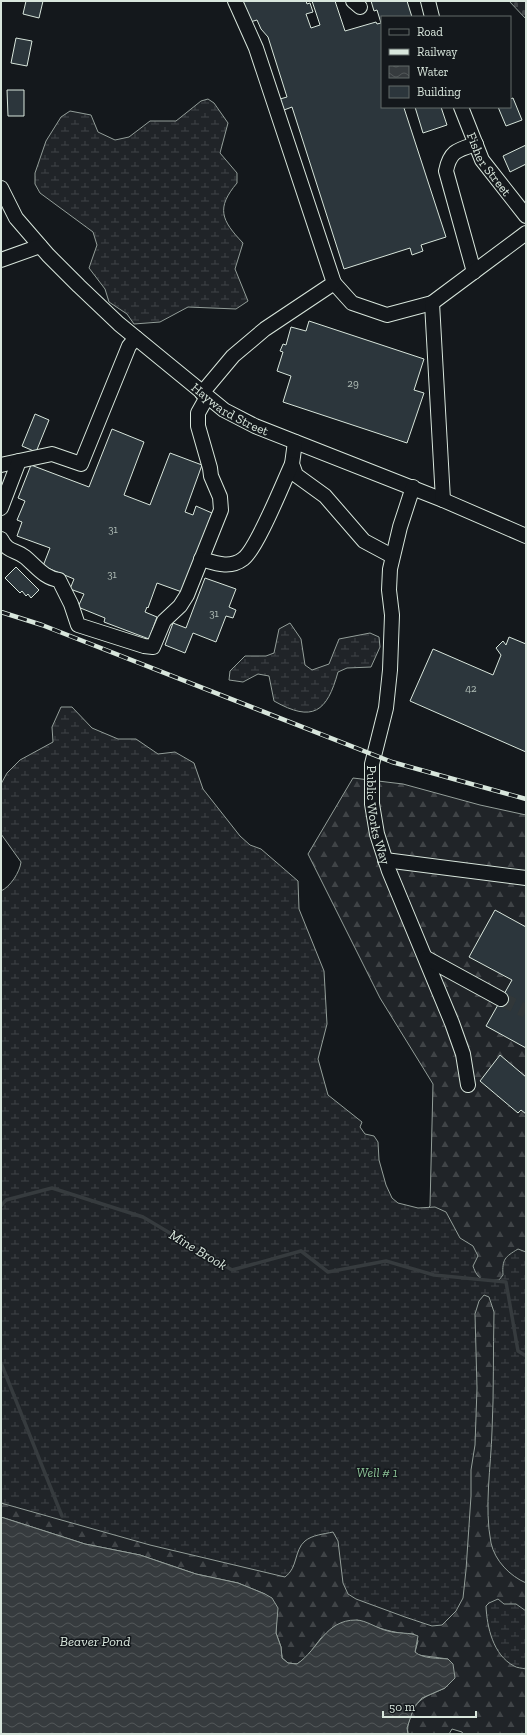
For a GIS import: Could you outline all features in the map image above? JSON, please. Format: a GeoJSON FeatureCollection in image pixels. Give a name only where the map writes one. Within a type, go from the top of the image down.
{"type":"FeatureCollection","features":[{"type":"Feature","properties":{"kind":"street"},"geometry":{"type":"LineString","coordinates":[[234,1],[256,48],[334,283],[352,303],[387,315],[432,303],[526,233]]}},
{"type":"Feature","properties":{"kind":"street"},"geometry":{"type":"LineString","coordinates":[[428,1],[432,16]]}},
{"type":"Feature","properties":{"kind":"street","name":"Fisher Street"},"geometry":{"type":"LineString","coordinates":[[461,108],[482,160],[488,170],[526,216]]}},
{"type":"Feature","properties":{"kind":"street"},"geometry":{"type":"LineString","coordinates":[[474,272],[446,171],[449,159],[455,152],[476,144]]}},
{"type":"Feature","properties":{"kind":"street","name":"Hayward Street"},"geometry":{"type":"LineString","coordinates":[[1,188],[16,218],[78,286],[136,338],[224,410],[240,419],[295,442],[412,487],[526,536]]}},
{"type":"Feature","properties":{"kind":"street"},"geometry":{"type":"LineString","coordinates":[[1,260],[40,246]]}},
{"type":"Feature","properties":{"kind":"street"},"geometry":{"type":"LineString","coordinates":[[1,539],[6,549],[25,557],[44,574],[59,580],[71,604],[78,625],[150,647],[156,644],[164,621],[177,609],[187,595],[222,505],[211,476],[198,426],[198,413],[205,395],[239,351],[266,330],[334,283]]}},
{"type":"Feature","properties":{"kind":"street"},"geometry":{"type":"LineString","coordinates":[[432,303],[443,500]]}},
{"type":"Feature","properties":{"kind":"street"},"geometry":{"type":"LineString","coordinates":[[1,465],[52,454],[81,464],[129,346],[136,338]]}},
{"type":"Feature","properties":{"kind":"street"},"geometry":{"type":"LineString","coordinates":[[201,559],[220,565],[231,564],[242,560],[247,555],[265,522],[292,464],[295,442]]}},
{"type":"Feature","properties":{"kind":"street"},"geometry":{"type":"LineString","coordinates":[[1,508],[19,461]]}},
{"type":"Feature","properties":{"kind":"street"},"geometry":{"type":"LineString","coordinates":[[292,464],[296,475],[325,496],[364,541],[392,556]]}},
{"type":"Feature","properties":{"kind":"street","name":"Public Works Way"},"geometry":{"type":"LineString","coordinates":[[412,487],[392,556],[389,582],[392,615],[390,670],[386,708],[373,755],[371,789],[374,817],[385,860],[459,1042],[468,1085]]}},
{"type":"Feature","properties":{"kind":"street"},"geometry":{"type":"LineString","coordinates":[[385,860],[526,878]]}},
{"type":"Feature","properties":{"kind":"street"},"geometry":{"type":"LineString","coordinates":[[426,958],[501,999]]}},
{"type":"Feature","properties":{"kind":"green space"},"geometry":{"type":"Polygon","coordinates":[[[509,1],[526,1],[526,19],[509,1]]]}},
{"type":"Feature","properties":{"kind":"green space"},"geometry":{"type":"Polygon","coordinates":[[[208,99],[214,103],[228,123],[220,153],[237,173],[237,183],[226,200],[224,214],[230,227],[243,243],[235,269],[248,301],[236,309],[188,307],[160,322],[134,324],[127,314],[109,302],[105,289],[89,268],[97,245],[93,232],[40,193],[35,184],[35,173],[46,141],[61,117],[70,111],[91,115],[98,132],[115,140],[129,137],[150,121],[176,121],[201,101],[208,99]]]}},
{"type":"Feature","properties":{"kind":"green space"},"geometry":{"type":"Polygon","coordinates":[[[290,623],[301,639],[305,665],[312,670],[329,664],[339,639],[370,633],[379,637],[380,647],[371,667],[347,668],[338,672],[334,686],[323,705],[316,710],[308,712],[287,708],[274,701],[269,676],[258,674],[243,682],[229,680],[230,671],[245,656],[266,656],[274,653],[279,629],[290,623]]]}},
{"type":"Feature","properties":{"kind":"green space"},"geometry":{"type":"Polygon","coordinates":[[[61,707],[72,707],[92,728],[118,739],[136,739],[158,754],[175,752],[194,763],[203,789],[240,836],[250,845],[261,849],[298,881],[299,909],[324,971],[327,1024],[318,1059],[328,1095],[362,1122],[360,1127],[365,1134],[374,1136],[378,1142],[379,1160],[386,1185],[392,1198],[398,1203],[418,1208],[435,1207],[446,1212],[460,1238],[473,1246],[478,1256],[473,1266],[479,1277],[486,1280],[499,1280],[503,1275],[503,1265],[505,1259],[518,1249],[526,1252],[526,1583],[514,1576],[504,1567],[496,1556],[491,1543],[488,1515],[488,1487],[493,1416],[494,1312],[489,1297],[484,1295],[479,1301],[475,1314],[477,1388],[475,1445],[471,1470],[471,1496],[463,1598],[456,1611],[442,1625],[432,1626],[356,1599],[348,1594],[343,1583],[338,1541],[333,1532],[315,1536],[305,1541],[299,1549],[292,1569],[285,1577],[150,1545],[1,1503],[1,891],[14,879],[21,862],[1,834],[1,784],[7,773],[20,760],[53,742],[52,727],[61,707]]]}},
{"type":"Feature","properties":{"kind":"green space","name":"Well # 1"},"geometry":{"type":"Polygon","coordinates":[[[353,778],[403,784],[480,805],[526,815],[526,1734],[463,1734],[462,1732],[452,1729],[449,1734],[408,1734],[409,1722],[413,1711],[419,1702],[423,1698],[445,1688],[448,1659],[418,1655],[415,1652],[418,1641],[414,1634],[406,1634],[378,1628],[357,1620],[321,1638],[306,1658],[297,1664],[288,1663],[282,1658],[281,1647],[276,1633],[276,1622],[265,1594],[238,1583],[196,1574],[140,1555],[85,1544],[1,1517],[1,1421],[265,1373],[430,1206],[433,1084],[380,998],[308,854],[353,778]]]}},
{"type":"Feature","properties":{"kind":"green space"},"geometry":{"type":"Polygon","coordinates":[[[498,1599],[504,1604],[516,1604],[526,1611],[526,1669],[515,1667],[507,1661],[496,1648],[492,1640],[486,1606],[498,1599]]]}},
{"type":"Feature","properties":{"kind":"water","name":"Beaver Pond"},"geometry":{"type":"Polygon","coordinates":[[[1,1517],[85,1544],[140,1555],[196,1574],[238,1583],[265,1594],[272,1598],[278,1608],[276,1633],[281,1647],[282,1658],[288,1663],[297,1664],[305,1658],[323,1636],[337,1625],[345,1621],[360,1620],[388,1631],[418,1636],[415,1652],[426,1657],[448,1659],[453,1664],[455,1678],[445,1688],[422,1698],[414,1707],[407,1728],[408,1734],[1,1734],[1,1517]]]}},
{"type":"Feature","properties":{"kind":"building"},"geometry":{"type":"Polygon","coordinates":[[[26,1],[43,1],[39,18],[23,14],[26,1]]]}},
{"type":"Feature","properties":{"kind":"building"},"geometry":{"type":"Polygon","coordinates":[[[243,1],[306,1],[307,4],[310,3],[313,12],[306,14],[311,28],[320,25],[312,1],[335,1],[345,31],[376,22],[377,24],[381,23],[381,108],[404,108],[446,237],[421,245],[423,251],[412,255],[410,248],[344,269],[292,107],[284,110],[280,99],[287,97],[268,37],[261,29],[257,20],[250,22],[243,1]]]}},
{"type":"Feature","properties":{"kind":"building"},"geometry":{"type":"Polygon","coordinates":[[[371,1],[407,1],[412,16],[381,16],[381,23],[377,10],[374,11],[371,1]]]}},
{"type":"Feature","properties":{"kind":"building"},"geometry":{"type":"Polygon","coordinates":[[[16,38],[32,41],[27,66],[11,63],[16,38]]]}},
{"type":"Feature","properties":{"kind":"building"},"geometry":{"type":"Polygon","coordinates":[[[7,90],[24,90],[24,116],[8,116],[7,90]]]}},
{"type":"Feature","properties":{"kind":"building"},"geometry":{"type":"Polygon","coordinates":[[[513,98],[522,120],[506,126],[498,108],[511,108],[511,99],[513,98]]]}},
{"type":"Feature","properties":{"kind":"building"},"geometry":{"type":"Polygon","coordinates":[[[415,108],[441,108],[447,125],[423,133],[415,108]]]}},
{"type":"Feature","properties":{"kind":"building"},"geometry":{"type":"Polygon","coordinates":[[[526,145],[526,164],[510,172],[503,156],[526,145]]]}},
{"type":"Feature","properties":{"kind":"building"},"geometry":{"type":"Polygon","coordinates":[[[309,321],[424,359],[414,390],[424,393],[407,443],[283,402],[291,376],[277,371],[283,352],[280,351],[283,344],[286,345],[291,327],[306,331],[309,321]]]}},
{"type":"Feature","properties":{"kind":"building"},"geometry":{"type":"Polygon","coordinates":[[[35,414],[49,420],[36,452],[22,446],[35,414]]]}},
{"type":"Feature","properties":{"kind":"building"},"geometry":{"type":"Polygon","coordinates":[[[112,429],[144,442],[124,495],[150,505],[170,453],[202,465],[185,512],[193,515],[196,506],[212,513],[182,592],[157,583],[148,608],[147,607],[145,612],[157,617],[149,639],[104,622],[105,618],[78,607],[84,594],[70,589],[74,579],[43,566],[50,548],[17,536],[22,522],[17,520],[25,501],[18,498],[31,465],[89,487],[112,429]]]}},
{"type":"Feature","properties":{"kind":"building"},"geometry":{"type":"Polygon","coordinates":[[[16,567],[39,590],[31,598],[28,594],[26,596],[22,591],[20,593],[5,578],[16,567]]]}},
{"type":"Feature","properties":{"kind":"building"},"geometry":{"type":"Polygon","coordinates":[[[205,578],[236,589],[229,607],[236,610],[233,618],[226,616],[216,642],[193,633],[185,653],[165,645],[173,623],[186,628],[205,578]]]}},
{"type":"Feature","properties":{"kind":"building"},"geometry":{"type":"Polygon","coordinates":[[[509,637],[526,644],[526,752],[410,701],[433,649],[493,675],[501,655],[496,648],[503,641],[506,645],[509,637]]]}},
{"type":"Feature","properties":{"kind":"building"},"geometry":{"type":"Polygon","coordinates":[[[495,910],[526,927],[526,1048],[486,1026],[512,980],[469,957],[495,910]]]}},
{"type":"Feature","properties":{"kind":"building"},"geometry":{"type":"Polygon","coordinates":[[[500,1055],[526,1077],[526,1114],[521,1110],[518,1113],[480,1081],[500,1055]]]}},
{"type":"Feature","properties":{"kind":"waterway","name":"Mine Brook"},"geometry":{"type":"LineString","coordinates":[[1,1206],[6,1200],[52,1188],[143,1217],[232,1270],[301,1251],[328,1272],[386,1261],[434,1275],[506,1282],[518,1351],[526,1356]]}},
{"type":"Feature","properties":{"kind":"waterway"},"geometry":{"type":"LineString","coordinates":[[1,1363],[62,1516]]}},
{"type":"Feature","properties":{"kind":"tunnel"},"geometry":{"type":"LineString","coordinates":[[501,999],[526,1011]]}},
{"type":"Feature","properties":{"kind":"railway"},"geometry":{"type":"LineString","coordinates":[[1,612],[42,625],[392,762],[526,799]]}}]}
